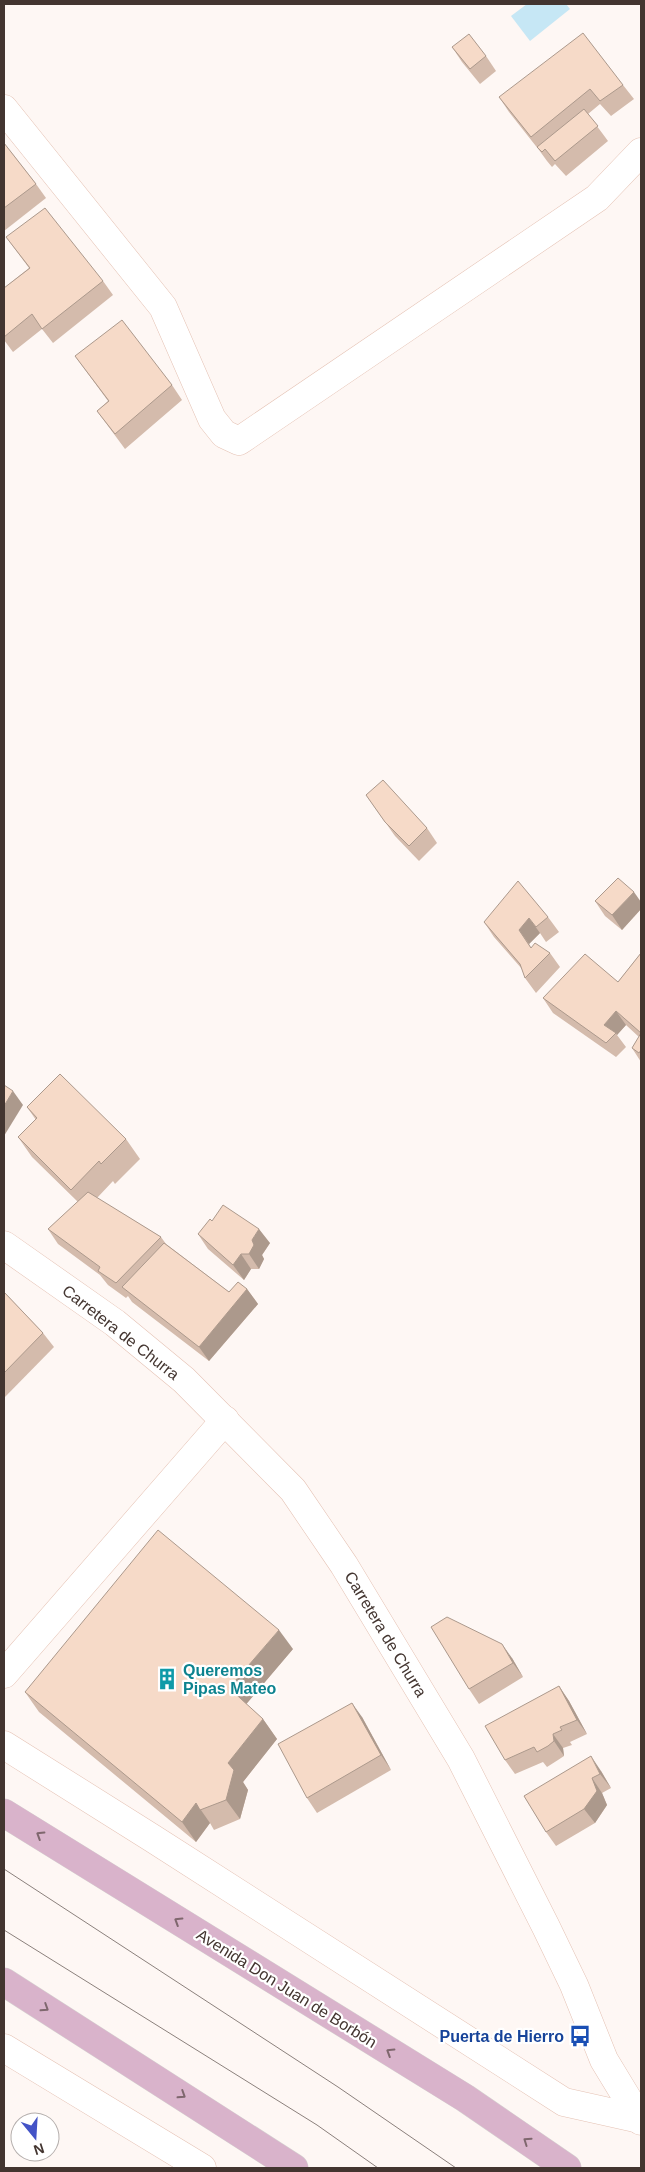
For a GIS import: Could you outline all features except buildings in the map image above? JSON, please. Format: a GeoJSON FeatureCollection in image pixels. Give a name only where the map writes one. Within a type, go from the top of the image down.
{"type":"FeatureCollection","features":[{"type":"Feature","properties":{"kind":"main road","name":"Avenida Don Juan de Borbón"},"geometry":{"type":"LineString","coordinates":[[4,1813],[465,2098],[567,2168]]}},
{"type":"Feature","properties":{"kind":"main road"},"geometry":{"type":"LineString","coordinates":[[4,1982],[294,2168]]}},
{"type":"Feature","properties":{"kind":"street"},"geometry":{"type":"LineString","coordinates":[[4,109],[163,307],[212,419],[224,434],[239,441],[597,198],[641,152]]}},
{"type":"Feature","properties":{"kind":"street","name":"Carretera de Churra"},"geometry":{"type":"LineString","coordinates":[[4,1245],[115,1323],[184,1380],[293,1490],[344,1565],[461,1759],[554,1944],[604,2060],[640,2120]]}},
{"type":"Feature","properties":{"kind":"street"},"geometry":{"type":"LineString","coordinates":[[4,1674],[225,1420]]}},
{"type":"Feature","properties":{"kind":"street"},"geometry":{"type":"LineString","coordinates":[[4,1745],[564,2102],[640,2120]]}},
{"type":"Feature","properties":{"kind":"street"},"geometry":{"type":"LineString","coordinates":[[4,2048],[202,2168]]}},
{"type":"Feature","properties":{"kind":"water"},"geometry":{"type":"Polygon","coordinates":[[[527,4],[566,4],[570,9],[530,41],[511,16],[527,4]]]}},
{"type":"Feature","properties":{"kind":"tram line"},"geometry":{"type":"LineString","coordinates":[[4,1869],[338,2087],[456,2168]]}},
{"type":"Feature","properties":{"kind":"tram line"},"geometry":{"type":"LineString","coordinates":[[4,1930],[317,2125],[378,2168]]}},
{"type":"Feature","properties":{"kind":"place","name":"Queremos Pipas Mateo"},"geometry":{"type":"Point","coordinates":[167,1679]}},
{"type":"Feature","properties":{"kind":"place","name":"Puerta de Hierro"},"geometry":{"type":"Point","coordinates":[580,2036]}}]}
